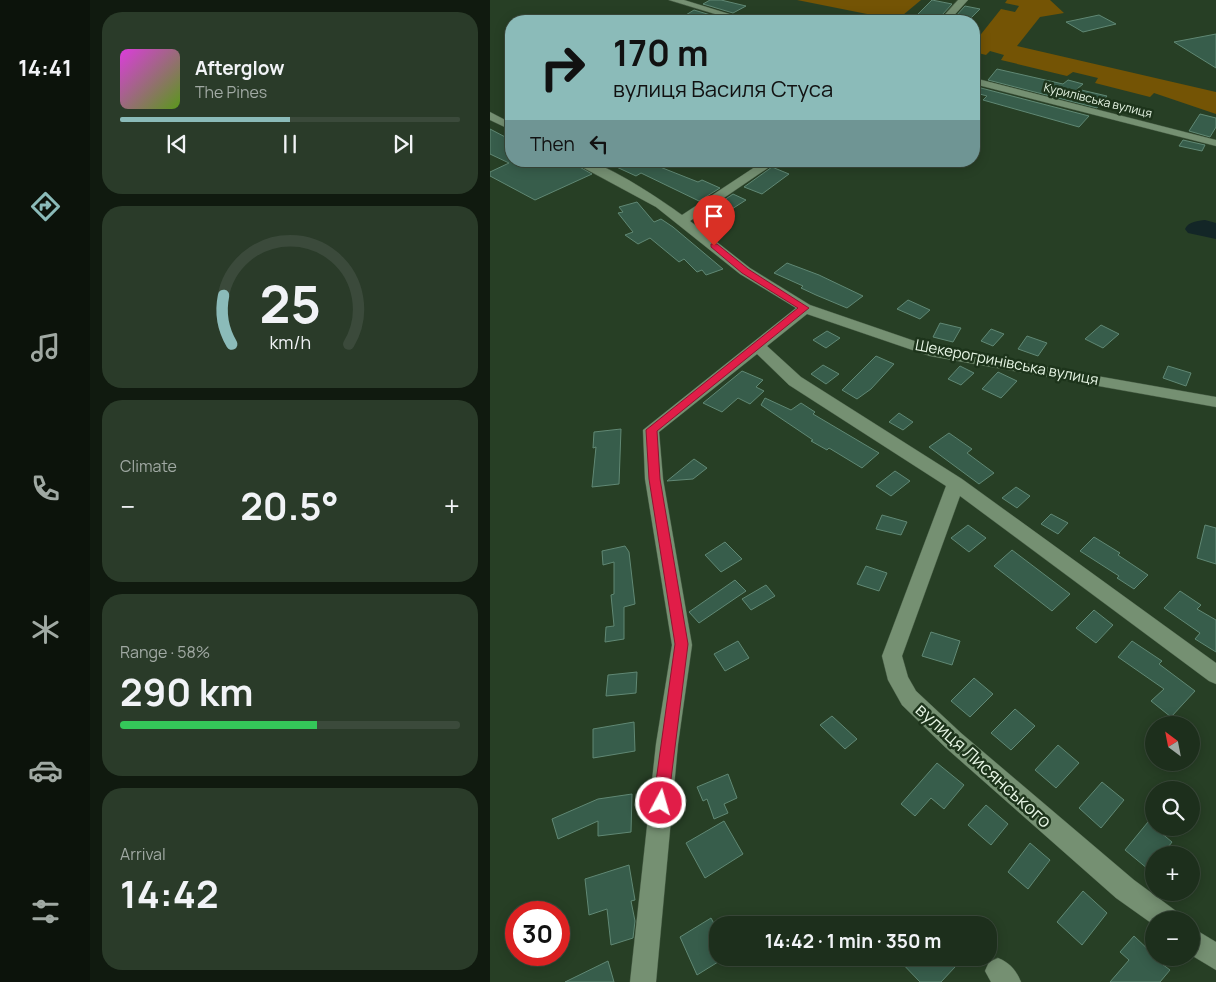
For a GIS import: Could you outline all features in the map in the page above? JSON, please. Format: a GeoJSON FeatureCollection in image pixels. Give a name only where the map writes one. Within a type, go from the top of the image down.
{"type":"FeatureCollection","features":[{"type":"Feature","properties":{"kind":"street"},"geometry":{"type":"LineString","coordinates":[[674,0],[726,15]]}},
{"type":"Feature","properties":{"kind":"street"},"geometry":{"type":"LineString","coordinates":[[949,15],[963,0]]}},
{"type":"Feature","properties":{"kind":"street","name":"Курилівська вулиця"},"geometry":{"type":"LineString","coordinates":[[980,83],[1216,144]]}},
{"type":"Feature","properties":{"kind":"street"},"geometry":{"type":"LineString","coordinates":[[490,115],[505,124]]}},
{"type":"Feature","properties":{"kind":"street","name":"Шекерогринівська вулиця"},"geometry":{"type":"LineString","coordinates":[[590,167],[605,173],[660,204],[683,220],[745,271],[805,308],[930,350],[1216,402]]}},
{"type":"Feature","properties":{"kind":"street"},"geometry":{"type":"LineString","coordinates":[[683,220],[763,167]]}},
{"type":"Feature","properties":{"kind":"street"},"geometry":{"type":"LineString","coordinates":[[643,982],[667,744],[682,644],[654,479],[651,430],[805,308]]}},
{"type":"Feature","properties":{"kind":"street"},"geometry":{"type":"LineString","coordinates":[[757,345],[795,381],[956,484],[1216,674]]}},
{"type":"Feature","properties":{"kind":"street","name":"вулиця Лисянського"},"geometry":{"type":"LineString","coordinates":[[956,484],[892,656],[898,680],[909,698],[953,740],[1125,889],[1155,911]]}},
{"type":"Feature","properties":{"kind":"street"},"geometry":{"type":"LineString","coordinates":[[1200,945],[1216,957]]}},
{"type":"Feature","properties":{"kind":"shaded area"},"geometry":{"type":"Polygon","coordinates":[[[797,0],[921,0],[903,15],[872,15],[797,0]]]}},
{"type":"Feature","properties":{"kind":"shaded area"},"geometry":{"type":"Polygon","coordinates":[[[1007,0],[1050,0],[1064,13],[1040,17],[1017,46],[1216,92],[1216,114],[1154,93],[1150,97],[1095,83],[1098,78],[1073,72],[1067,76],[1001,60],[1004,55],[990,51],[986,55],[980,54],[980,35],[1001,9],[1015,12],[1019,6],[1005,3],[1007,0]]]}},
{"type":"Feature","properties":{"kind":"water"},"geometry":{"type":"Polygon","coordinates":[[[1205,220],[1216,223],[1216,239],[1188,233],[1185,229],[1191,223],[1205,220]]]}},
{"type":"Feature","properties":{"kind":"building"},"geometry":{"type":"Polygon","coordinates":[[[710,0],[721,0],[746,6],[733,13],[703,4],[710,0]]]}},
{"type":"Feature","properties":{"kind":"building"},"geometry":{"type":"Polygon","coordinates":[[[932,0],[952,4],[942,15],[917,15],[932,0]]]}},
{"type":"Feature","properties":{"kind":"building"},"geometry":{"type":"Polygon","coordinates":[[[965,6],[980,9],[974,15],[957,15],[965,6]]]}},
{"type":"Feature","properties":{"kind":"building"},"geometry":{"type":"Polygon","coordinates":[[[694,10],[711,15],[686,15],[694,10]]]}},
{"type":"Feature","properties":{"kind":"building"},"geometry":{"type":"Polygon","coordinates":[[[1099,15],[1116,24],[1083,32],[1066,22],[1099,15]]]}},
{"type":"Feature","properties":{"kind":"building"},"geometry":{"type":"Polygon","coordinates":[[[1216,34],[1216,68],[1174,42],[1216,34]]]}},
{"type":"Feature","properties":{"kind":"building"},"geometry":{"type":"Polygon","coordinates":[[[997,69],[1063,84],[1068,80],[1083,84],[1077,89],[1107,96],[1097,108],[988,80],[997,69]]]}},
{"type":"Feature","properties":{"kind":"building"},"geometry":{"type":"Polygon","coordinates":[[[980,89],[1089,116],[1079,127],[983,100],[987,96],[980,94],[980,89]]]}},
{"type":"Feature","properties":{"kind":"building"},"geometry":{"type":"Polygon","coordinates":[[[1200,114],[1216,118],[1216,127],[1210,137],[1189,131],[1200,114]]]}},
{"type":"Feature","properties":{"kind":"building"},"geometry":{"type":"Polygon","coordinates":[[[490,129],[505,137],[505,161],[490,154],[490,129]]]}},
{"type":"Feature","properties":{"kind":"building"},"geometry":{"type":"Polygon","coordinates":[[[1183,140],[1205,145],[1202,151],[1179,146],[1183,140]]]}},
{"type":"Feature","properties":{"kind":"building"},"geometry":{"type":"Polygon","coordinates":[[[505,165],[505,167],[580,167],[592,174],[535,200],[490,176],[490,172],[505,165]]]}},
{"type":"Feature","properties":{"kind":"building"},"geometry":{"type":"Polygon","coordinates":[[[616,167],[660,167],[698,182],[702,180],[720,188],[699,201],[641,173],[636,176],[616,167]]]}},
{"type":"Feature","properties":{"kind":"building"},"geometry":{"type":"Polygon","coordinates":[[[772,167],[789,174],[762,194],[744,187],[772,167]]]}},
{"type":"Feature","properties":{"kind":"building"},"geometry":{"type":"Polygon","coordinates":[[[733,194],[746,200],[721,216],[708,211],[733,194]]]}},
{"type":"Feature","properties":{"kind":"building"},"geometry":{"type":"Polygon","coordinates":[[[637,202],[654,222],[661,219],[673,227],[723,269],[706,275],[702,270],[697,272],[684,259],[679,262],[650,238],[638,244],[625,235],[633,232],[618,213],[623,212],[619,207],[637,202]]]}},
{"type":"Feature","properties":{"kind":"building"},"geometry":{"type":"Polygon","coordinates":[[[787,263],[819,275],[863,296],[847,308],[816,295],[801,288],[803,286],[774,273],[787,263]]]}},
{"type":"Feature","properties":{"kind":"building"},"geometry":{"type":"Polygon","coordinates":[[[908,300],[930,310],[920,319],[897,309],[908,300]]]}},
{"type":"Feature","properties":{"kind":"building"},"geometry":{"type":"Polygon","coordinates":[[[940,323],[961,328],[953,342],[933,337],[940,323]]]}},
{"type":"Feature","properties":{"kind":"building"},"geometry":{"type":"Polygon","coordinates":[[[1101,325],[1119,334],[1103,348],[1085,339],[1101,325]]]}},
{"type":"Feature","properties":{"kind":"building"},"geometry":{"type":"Polygon","coordinates":[[[991,329],[1004,334],[993,346],[981,341],[991,329]]]}},
{"type":"Feature","properties":{"kind":"building"},"geometry":{"type":"Polygon","coordinates":[[[827,331],[840,338],[826,348],[813,340],[827,331]]]}},
{"type":"Feature","properties":{"kind":"building"},"geometry":{"type":"Polygon","coordinates":[[[1027,336],[1047,343],[1038,356],[1018,349],[1027,336]]]}},
{"type":"Feature","properties":{"kind":"building"},"geometry":{"type":"Polygon","coordinates":[[[876,356],[894,364],[871,389],[857,399],[842,390],[876,356]]]}},
{"type":"Feature","properties":{"kind":"building"},"geometry":{"type":"Polygon","coordinates":[[[823,365],[839,374],[826,384],[811,374],[823,365]]]}},
{"type":"Feature","properties":{"kind":"building"},"geometry":{"type":"Polygon","coordinates":[[[960,366],[974,373],[961,385],[948,379],[960,366]]]}},
{"type":"Feature","properties":{"kind":"building"},"geometry":{"type":"Polygon","coordinates":[[[1168,366],[1191,373],[1186,386],[1163,378],[1168,366]]]}},
{"type":"Feature","properties":{"kind":"building"},"geometry":{"type":"Polygon","coordinates":[[[742,371],[763,380],[756,387],[764,391],[750,404],[738,398],[722,412],[703,403],[742,371]]]}},
{"type":"Feature","properties":{"kind":"building"},"geometry":{"type":"Polygon","coordinates":[[[998,372],[1017,381],[1001,398],[982,389],[998,372]]]}},
{"type":"Feature","properties":{"kind":"building"},"geometry":{"type":"Polygon","coordinates":[[[765,398],[791,410],[801,403],[815,412],[813,414],[879,453],[862,468],[829,448],[827,450],[811,441],[813,440],[761,405],[765,398]]]}},
{"type":"Feature","properties":{"kind":"building"},"geometry":{"type":"Polygon","coordinates":[[[899,413],[913,422],[903,430],[889,422],[899,413]]]}},
{"type":"Feature","properties":{"kind":"building"},"geometry":{"type":"Polygon","coordinates":[[[621,429],[619,484],[592,487],[596,447],[593,448],[594,432],[621,429]]]}},
{"type":"Feature","properties":{"kind":"building"},"geometry":{"type":"Polygon","coordinates":[[[949,433],[972,449],[967,453],[994,473],[979,484],[929,447],[949,433]]]}},
{"type":"Feature","properties":{"kind":"building"},"geometry":{"type":"Polygon","coordinates":[[[694,459],[707,468],[693,479],[667,481],[694,459]]]}},
{"type":"Feature","properties":{"kind":"building"},"geometry":{"type":"Polygon","coordinates":[[[895,471],[910,481],[891,496],[876,486],[895,471]]]}},
{"type":"Feature","properties":{"kind":"building"},"geometry":{"type":"Polygon","coordinates":[[[1016,487],[1030,496],[1017,508],[1002,498],[1016,487]]]}},
{"type":"Feature","properties":{"kind":"building"},"geometry":{"type":"Polygon","coordinates":[[[1051,514],[1068,523],[1058,534],[1041,524],[1051,514]]]}},
{"type":"Feature","properties":{"kind":"building"},"geometry":{"type":"Polygon","coordinates":[[[882,515],[907,522],[901,535],[876,529],[882,515]]]}},
{"type":"Feature","properties":{"kind":"building"},"geometry":{"type":"Polygon","coordinates":[[[968,525],[986,538],[969,552],[951,538],[968,525]]]}},
{"type":"Feature","properties":{"kind":"building"},"geometry":{"type":"Polygon","coordinates":[[[1205,525],[1216,528],[1216,564],[1197,558],[1205,525]]]}},
{"type":"Feature","properties":{"kind":"building"},"geometry":{"type":"Polygon","coordinates":[[[1094,537],[1120,553],[1118,555],[1148,575],[1134,589],[1117,578],[1119,576],[1080,551],[1094,537]]]}},
{"type":"Feature","properties":{"kind":"building"},"geometry":{"type":"Polygon","coordinates":[[[725,542],[742,559],[721,572],[705,555],[725,542]]]}},
{"type":"Feature","properties":{"kind":"building"},"geometry":{"type":"Polygon","coordinates":[[[625,546],[629,552],[635,604],[624,607],[624,639],[605,642],[606,627],[614,626],[611,595],[614,594],[614,562],[603,565],[602,551],[625,546]]]}},
{"type":"Feature","properties":{"kind":"building"},"geometry":{"type":"Polygon","coordinates":[[[1012,550],[1070,594],[1052,611],[994,566],[1012,550]]]}},
{"type":"Feature","properties":{"kind":"building"},"geometry":{"type":"Polygon","coordinates":[[[866,566],[887,573],[879,591],[857,584],[866,566]]]}},
{"type":"Feature","properties":{"kind":"building"},"geometry":{"type":"Polygon","coordinates":[[[735,580],[746,591],[699,623],[689,612],[735,580]]]}},
{"type":"Feature","properties":{"kind":"building"},"geometry":{"type":"Polygon","coordinates":[[[766,585],[775,596],[751,610],[742,599],[766,585]]]}},
{"type":"Feature","properties":{"kind":"building"},"geometry":{"type":"Polygon","coordinates":[[[1180,591],[1201,605],[1197,609],[1216,620],[1216,652],[1195,639],[1200,633],[1164,608],[1180,591]]]}},
{"type":"Feature","properties":{"kind":"building"},"geometry":{"type":"Polygon","coordinates":[[[1094,610],[1113,625],[1096,643],[1076,628],[1094,610]]]}},
{"type":"Feature","properties":{"kind":"building"},"geometry":{"type":"Polygon","coordinates":[[[931,632],[960,641],[952,665],[922,656],[931,632]]]}},
{"type":"Feature","properties":{"kind":"building"},"geometry":{"type":"Polygon","coordinates":[[[738,641],[749,658],[725,671],[714,654],[738,641]]]}},
{"type":"Feature","properties":{"kind":"building"},"geometry":{"type":"Polygon","coordinates":[[[1132,641],[1162,661],[1159,664],[1195,691],[1172,716],[1170,716],[1151,701],[1164,689],[1118,657],[1132,641]]]}},
{"type":"Feature","properties":{"kind":"building"},"geometry":{"type":"Polygon","coordinates":[[[637,672],[636,693],[606,696],[608,675],[637,672]]]}},
{"type":"Feature","properties":{"kind":"building"},"geometry":{"type":"Polygon","coordinates":[[[974,678],[993,694],[970,717],[951,701],[974,678]]]}},
{"type":"Feature","properties":{"kind":"building"},"geometry":{"type":"Polygon","coordinates":[[[1015,709],[1035,726],[1011,750],[991,733],[1015,709]]]}},
{"type":"Feature","properties":{"kind":"building"},"geometry":{"type":"Polygon","coordinates":[[[832,716],[857,739],[845,749],[820,725],[832,716]]]}},
{"type":"Feature","properties":{"kind":"building"},"geometry":{"type":"Polygon","coordinates":[[[634,722],[635,751],[593,758],[593,729],[634,722]]]}},
{"type":"Feature","properties":{"kind":"building"},"geometry":{"type":"Polygon","coordinates":[[[1058,745],[1079,763],[1056,788],[1035,770],[1058,745]]]}},
{"type":"Feature","properties":{"kind":"building"},"geometry":{"type":"Polygon","coordinates":[[[937,763],[964,785],[944,809],[931,798],[915,816],[901,804],[937,763]]]}},
{"type":"Feature","properties":{"kind":"building"},"geometry":{"type":"Polygon","coordinates":[[[728,774],[737,798],[724,804],[728,813],[714,819],[707,799],[703,801],[697,787],[728,774]]]}},
{"type":"Feature","properties":{"kind":"building"},"geometry":{"type":"Polygon","coordinates":[[[1102,782],[1124,800],[1101,828],[1079,808],[1102,782]]]}},
{"type":"Feature","properties":{"kind":"building"},"geometry":{"type":"Polygon","coordinates":[[[632,794],[631,832],[598,836],[598,821],[558,839],[552,819],[598,799],[632,794]]]}},
{"type":"Feature","properties":{"kind":"building"},"geometry":{"type":"Polygon","coordinates":[[[986,805],[1008,824],[991,845],[968,825],[986,805]]]}},
{"type":"Feature","properties":{"kind":"building"},"geometry":{"type":"Polygon","coordinates":[[[724,821],[743,854],[705,878],[686,843],[724,821]]]}},
{"type":"Feature","properties":{"kind":"building"},"geometry":{"type":"Polygon","coordinates":[[[1145,826],[1145,836],[1165,836],[1172,842],[1169,846],[1145,846],[1145,867],[1125,850],[1145,826]]]}},
{"type":"Feature","properties":{"kind":"building"},"geometry":{"type":"Polygon","coordinates":[[[1030,843],[1050,860],[1028,889],[1008,872],[1030,843]]]}},
{"type":"Feature","properties":{"kind":"building"},"geometry":{"type":"Polygon","coordinates":[[[629,865],[635,900],[631,901],[635,921],[633,938],[611,945],[607,909],[589,915],[585,879],[629,865]]]}},
{"type":"Feature","properties":{"kind":"building"},"geometry":{"type":"Polygon","coordinates":[[[1083,891],[1107,913],[1082,945],[1057,922],[1083,891]]]}},
{"type":"Feature","properties":{"kind":"building"},"geometry":{"type":"Polygon","coordinates":[[[709,919],[709,966],[712,966],[697,975],[680,937],[709,919]]]}},
{"type":"Feature","properties":{"kind":"building"},"geometry":{"type":"Polygon","coordinates":[[[1134,936],[1145,946],[1145,966],[1165,966],[1170,970],[1160,982],[1110,982],[1129,960],[1120,952],[1134,936]]]}},
{"type":"Feature","properties":{"kind":"building"},"geometry":{"type":"Polygon","coordinates":[[[608,961],[614,982],[565,982],[608,961]]]}},
{"type":"Feature","properties":{"kind":"building"},"geometry":{"type":"Polygon","coordinates":[[[905,966],[955,967],[941,982],[920,982],[905,966]]]}},
{"type":"Feature","properties":{"kind":"route"},"geometry":{"type":"LineString","coordinates":[[661,803],[667,744],[682,644],[654,479],[651,430],[805,308],[745,271],[714,246]]}}]}
